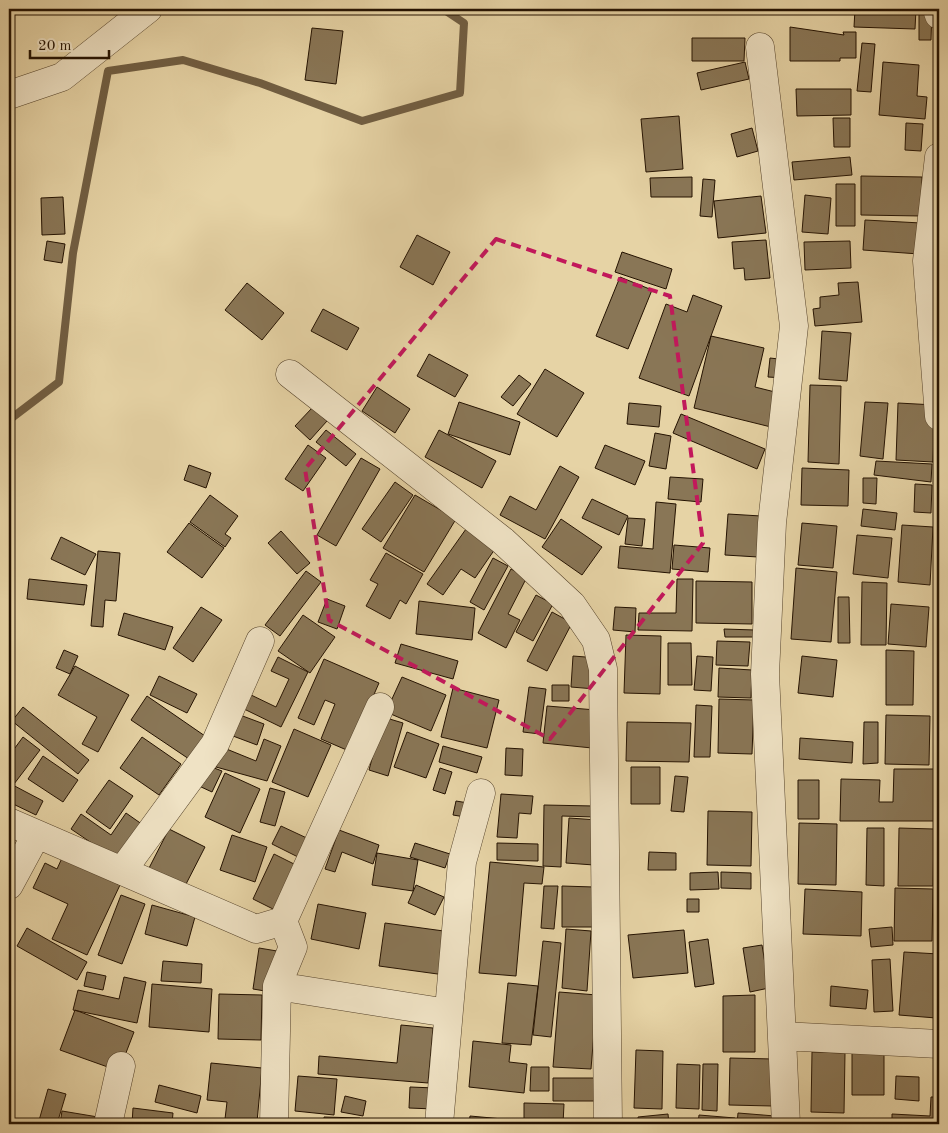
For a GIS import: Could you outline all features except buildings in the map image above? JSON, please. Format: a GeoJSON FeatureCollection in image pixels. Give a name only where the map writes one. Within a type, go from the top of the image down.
{"type":"FeatureCollection","features":[{"type":"Feature","properties":{"kind":"street"},"geometry":{"type":"LineString","coordinates":[[9,95],[62,78],[148,9]]}},
{"type":"Feature","properties":{"kind":"street"},"geometry":{"type":"LineString","coordinates":[[937,9],[939,15]]}},
{"type":"Feature","properties":{"kind":"street"},"geometry":{"type":"LineString","coordinates":[[760,47],[794,326],[772,523],[765,674],[786,1124]]}},
{"type":"Feature","properties":{"kind":"street"},"geometry":{"type":"LineString","coordinates":[[939,157],[927,261],[939,416]]}},
{"type":"Feature","properties":{"kind":"street"},"geometry":{"type":"LineString","coordinates":[[290,374],[503,541],[572,605],[596,640],[603,669],[608,1124]]}},
{"type":"Feature","properties":{"kind":"street"},"geometry":{"type":"LineString","coordinates":[[122,872],[215,744],[260,641]]}},
{"type":"Feature","properties":{"kind":"street"},"geometry":{"type":"LineString","coordinates":[[274,1124],[276,986],[293,947],[283,920],[380,707]]}},
{"type":"Feature","properties":{"kind":"street"},"geometry":{"type":"LineString","coordinates":[[439,1124],[462,862],[481,793]]}},
{"type":"Feature","properties":{"kind":"street"},"geometry":{"type":"LineString","coordinates":[[9,822],[256,929],[283,920]]}},
{"type":"Feature","properties":{"kind":"street"},"geometry":{"type":"LineString","coordinates":[[9,885],[36,835]]}},
{"type":"Feature","properties":{"kind":"street"},"geometry":{"type":"LineString","coordinates":[[276,986],[448,1013]]}},
{"type":"Feature","properties":{"kind":"street"},"geometry":{"type":"LineString","coordinates":[[782,1036],[939,1044]]}},
{"type":"Feature","properties":{"kind":"street"},"geometry":{"type":"LineString","coordinates":[[108,1124],[121,1066]]}},
{"type":"Feature","properties":{"kind":"highlighted area"},"geometry":{"type":"Polygon","coordinates":[[[496,239],[670,296],[703,543],[550,739],[329,620],[305,469],[496,239]]]}},
{"type":"Feature","properties":{"kind":"waterway"},"geometry":{"type":"LineString","coordinates":[[9,420],[59,382],[73,253],[108,71],[183,60],[260,83],[362,121],[460,93],[464,23],[443,9]]}}]}
